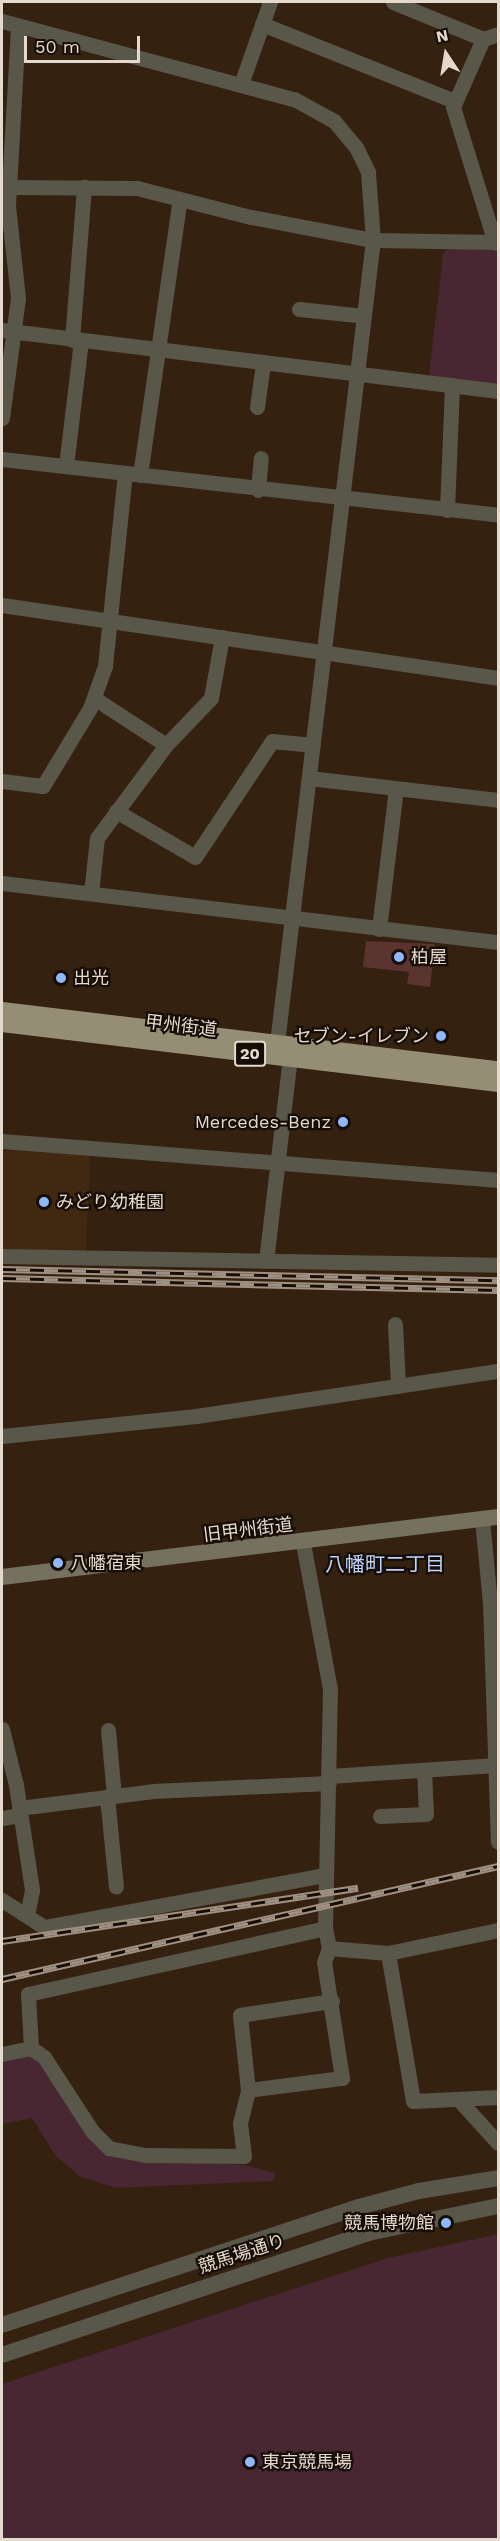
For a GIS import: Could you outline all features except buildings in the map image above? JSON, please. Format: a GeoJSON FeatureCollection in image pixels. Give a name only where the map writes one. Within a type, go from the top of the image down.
{"type":"FeatureCollection","features":[{"type":"Feature","properties":{"kind":"highway","name":"甲州街道"},"geometry":{"type":"LineString","coordinates":[[2,1010],[287,1049],[498,1084]]}},
{"type":"Feature","properties":{"kind":"highway","name":"甲州街道"},"geometry":{"type":"LineString","coordinates":[[2,1024],[498,1069]]}},
{"type":"Feature","properties":{"kind":"main road","name":"旧甲州街道"},"geometry":{"type":"LineString","coordinates":[[2,1577],[303,1543],[490,1518]]}},
{"type":"Feature","properties":{"kind":"street"},"geometry":{"type":"LineString","coordinates":[[241,84],[270,2]]}},
{"type":"Feature","properties":{"kind":"street"},"geometry":{"type":"LineString","coordinates":[[393,2],[483,39],[498,34]]}},
{"type":"Feature","properties":{"kind":"street"},"geometry":{"type":"LineString","coordinates":[[2,21],[241,84],[313,106],[348,137],[371,185],[373,240],[292,918],[287,1049],[278,1163],[266,1261]]}},
{"type":"Feature","properties":{"kind":"street"},"geometry":{"type":"LineString","coordinates":[[262,24],[455,101]]}},
{"type":"Feature","properties":{"kind":"street"},"geometry":{"type":"LineString","coordinates":[[2,418],[8,331],[18,298],[6,223],[18,26]]}},
{"type":"Feature","properties":{"kind":"street"},"geometry":{"type":"LineString","coordinates":[[9,187],[137,188],[373,240],[497,242],[453,107],[483,39]]}},
{"type":"Feature","properties":{"kind":"street"},"geometry":{"type":"LineString","coordinates":[[66,466],[77,340],[84,186]]}},
{"type":"Feature","properties":{"kind":"street"},"geometry":{"type":"LineString","coordinates":[[2,781],[43,786],[94,698],[105,666],[109,621],[132,475],[156,350],[180,199]]}},
{"type":"Feature","properties":{"kind":"street"},"geometry":{"type":"LineString","coordinates":[[299,309],[364,316]]}},
{"type":"Feature","properties":{"kind":"street"},"geometry":{"type":"LineString","coordinates":[[8,331],[498,391]]}},
{"type":"Feature","properties":{"kind":"street"},"geometry":{"type":"LineString","coordinates":[[257,407],[263,363]]}},
{"type":"Feature","properties":{"kind":"street"},"geometry":{"type":"LineString","coordinates":[[447,510],[452,386]]}},
{"type":"Feature","properties":{"kind":"street"},"geometry":{"type":"LineString","coordinates":[[258,490],[261,458]]}},
{"type":"Feature","properties":{"kind":"street"},"geometry":{"type":"LineString","coordinates":[[2,459],[343,501],[498,515]]}},
{"type":"Feature","properties":{"kind":"street"},"geometry":{"type":"LineString","coordinates":[[2,605],[322,654],[498,678]]}},
{"type":"Feature","properties":{"kind":"street"},"geometry":{"type":"LineString","coordinates":[[91,893],[97,838],[166,745],[211,698],[222,637]]}},
{"type":"Feature","properties":{"kind":"street"},"geometry":{"type":"LineString","coordinates":[[94,698],[166,745]]}},
{"type":"Feature","properties":{"kind":"street"},"geometry":{"type":"LineString","coordinates":[[116,811],[195,857],[272,741],[313,745]]}},
{"type":"Feature","properties":{"kind":"street"},"geometry":{"type":"LineString","coordinates":[[309,778],[498,800]]}},
{"type":"Feature","properties":{"kind":"street"},"geometry":{"type":"LineString","coordinates":[[379,929],[396,789]]}},
{"type":"Feature","properties":{"kind":"street"},"geometry":{"type":"LineString","coordinates":[[2,883],[498,942]]}},
{"type":"Feature","properties":{"kind":"street"},"geometry":{"type":"LineString","coordinates":[[2,1142],[498,1180]]}},
{"type":"Feature","properties":{"kind":"street"},"geometry":{"type":"LineString","coordinates":[[2,1256],[498,1265]]}},
{"type":"Feature","properties":{"kind":"street"},"geometry":{"type":"LineString","coordinates":[[395,1324],[398,1386]]}},
{"type":"Feature","properties":{"kind":"street"},"geometry":{"type":"LineString","coordinates":[[2,1436],[196,1416],[498,1371]]}},
{"type":"Feature","properties":{"kind":"street"},"geometry":{"type":"LineString","coordinates":[[490,1518],[498,1842]]}},
{"type":"Feature","properties":{"kind":"street"},"geometry":{"type":"LineString","coordinates":[[248,2090],[342,2078],[332,2001],[324,1962],[329,1948],[325,1928],[325,1875],[330,1689],[303,1543]]}},
{"type":"Feature","properties":{"kind":"street"},"geometry":{"type":"LineString","coordinates":[[2,1729],[32,1890],[27,1916]]}},
{"type":"Feature","properties":{"kind":"street"},"geometry":{"type":"LineString","coordinates":[[108,1730],[116,1887]]}},
{"type":"Feature","properties":{"kind":"street"},"geometry":{"type":"LineString","coordinates":[[2,1818],[19,1811],[111,1796],[496,1765]]}},
{"type":"Feature","properties":{"kind":"street"},"geometry":{"type":"LineString","coordinates":[[380,1816],[426,1814],[424,1770]]}},
{"type":"Feature","properties":{"kind":"street"},"geometry":{"type":"LineString","coordinates":[[2,1900],[44,1927],[325,1875]]}},
{"type":"Feature","properties":{"kind":"street"},"geometry":{"type":"LineString","coordinates":[[31,2048],[28,1994],[325,1928]]}},
{"type":"Feature","properties":{"kind":"street"},"geometry":{"type":"LineString","coordinates":[[329,1948],[388,1953],[498,1930]]}},
{"type":"Feature","properties":{"kind":"street"},"geometry":{"type":"LineString","coordinates":[[388,1953],[412,2101],[498,2097]]}},
{"type":"Feature","properties":{"kind":"street"},"geometry":{"type":"LineString","coordinates":[[2,2054],[31,2048],[44,2057],[99,2140],[124,2152],[244,2156],[240,2123],[248,2090],[240,2015],[332,2001]]}},
{"type":"Feature","properties":{"kind":"street"},"geometry":{"type":"LineString","coordinates":[[459,2100],[498,2143]]}},
{"type":"Feature","properties":{"kind":"street","name":"競馬場通り"},"geometry":{"type":"LineString","coordinates":[[2,2325],[359,2207],[419,2191],[498,2178]]}},
{"type":"Feature","properties":{"kind":"street","name":"競馬場通り"},"geometry":{"type":"LineString","coordinates":[[2,2355],[368,2233],[498,2206]]}},
{"type":"Feature","properties":{"kind":"street"},"geometry":{"type":"LineString","coordinates":[[60,2306],[68,2332]]}},
{"type":"Feature","properties":{"kind":"shaded area"},"geometry":{"type":"Polygon","coordinates":[[[449,248],[498,248],[498,385],[429,376],[443,254],[449,248]]]}},
{"type":"Feature","properties":{"kind":"shaded area","name":"みどり幼稚園"},"geometry":{"type":"Polygon","coordinates":[[[2,1150],[91,1155],[86,1254],[2,1249],[2,1150]]]}},
{"type":"Feature","properties":{"kind":"shaded area"},"geometry":{"type":"Polygon","coordinates":[[[31,2054],[121,2158],[244,2165],[275,2173],[274,2181],[116,2188],[81,2177],[55,2155],[32,2118],[2,2124],[2,2060],[31,2054]]]}},
{"type":"Feature","properties":{"kind":"shaded area","name":"東京競馬場"},"geometry":{"type":"Polygon","coordinates":[[[498,2234],[498,2539],[2,2539],[2,2384],[388,2258],[498,2234]]]}},
{"type":"Feature","properties":{"kind":"railway"},"geometry":{"type":"LineString","coordinates":[[2,1269],[498,1280]]}},
{"type":"Feature","properties":{"kind":"railway"},"geometry":{"type":"LineString","coordinates":[[2,1278],[498,1290]]}},
{"type":"Feature","properties":{"kind":"railway"},"geometry":{"type":"LineString","coordinates":[[2,1979],[498,1866]]}},
{"type":"Feature","properties":{"kind":"railway"},"geometry":{"type":"LineString","coordinates":[[2,1941],[358,1888]]}},
{"type":"Feature","properties":{"kind":"place","name":"柏屋"},"geometry":{"type":"Point","coordinates":[399,957]}},
{"type":"Feature","properties":{"kind":"place","name":"出光"},"geometry":{"type":"Point","coordinates":[61,978]}},
{"type":"Feature","properties":{"kind":"place","name":"セブン-イレブン"},"geometry":{"type":"Point","coordinates":[441,1036]}},
{"type":"Feature","properties":{"kind":"place","name":"Mercedes-Benz"},"geometry":{"type":"Point","coordinates":[343,1122]}},
{"type":"Feature","properties":{"kind":"place","name":"みどり幼稚園"},"geometry":{"type":"Point","coordinates":[44,1202]}},
{"type":"Feature","properties":{"kind":"place","name":"八幡宿東"},"geometry":{"type":"Point","coordinates":[58,1563]}},
{"type":"Feature","properties":{"kind":"place","name":"競馬博物館"},"geometry":{"type":"Point","coordinates":[446,2223]}},
{"type":"Feature","properties":{"kind":"place","name":"東京競馬場"},"geometry":{"type":"Point","coordinates":[250,2462]}},
{"type":"Feature","properties":{"kind":"district","name":"八幡町二丁目"},"geometry":{"type":"Point","coordinates":[385,1564]}}]}
